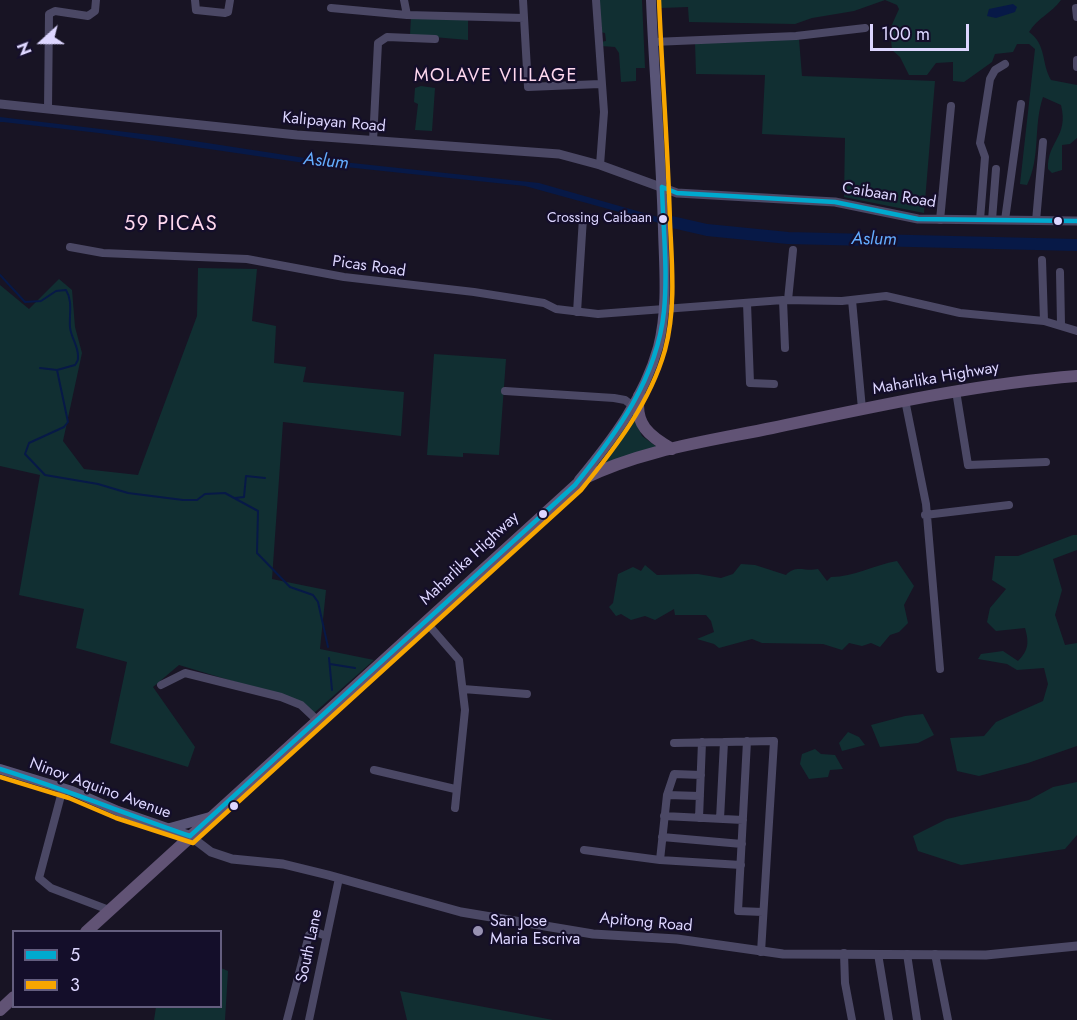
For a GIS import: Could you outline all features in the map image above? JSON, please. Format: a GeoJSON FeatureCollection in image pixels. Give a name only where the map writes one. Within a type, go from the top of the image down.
{"type":"FeatureCollection","features":[{"type":"Feature","properties":{"kind":"main road"},"geometry":{"type":"LineString","coordinates":[[575,485],[605,448],[636,401],[657,347],[664,310],[662,188],[651,0]]}},
{"type":"Feature","properties":{"kind":"main road","name":"Maharlika Highway"},"geometry":{"type":"LineString","coordinates":[[88,930],[575,485],[603,470],[672,449],[905,400],[956,391],[1077,376]]}},
{"type":"Feature","properties":{"kind":"main road"},"geometry":{"type":"LineString","coordinates":[[636,401],[643,428],[653,438],[672,449]]}},
{"type":"Feature","properties":{"kind":"main road","name":"Ninoy Aquino Avenue"},"geometry":{"type":"LineString","coordinates":[[0,769],[63,789],[190,836]]}},
{"type":"Feature","properties":{"kind":"main road"},"geometry":{"type":"LineString","coordinates":[[164,828],[188,825],[211,817]]}},
{"type":"Feature","properties":{"kind":"main road"},"geometry":{"type":"LineString","coordinates":[[0,1010],[12,999]]}},
{"type":"Feature","properties":{"kind":"street"},"geometry":{"type":"LineString","coordinates":[[48,109],[49,15],[55,10],[88,16],[94,10],[96,0]]}},
{"type":"Feature","properties":{"kind":"street"},"geometry":{"type":"LineString","coordinates":[[195,0],[196,10],[225,13],[228,12],[231,0]]}},
{"type":"Feature","properties":{"kind":"street"},"geometry":{"type":"LineString","coordinates":[[404,0],[407,15]]}},
{"type":"Feature","properties":{"kind":"street"},"geometry":{"type":"LineString","coordinates":[[523,0],[528,87],[600,84]]}},
{"type":"Feature","properties":{"kind":"street"},"geometry":{"type":"LineString","coordinates":[[596,0],[600,84],[604,112],[600,165]]}},
{"type":"Feature","properties":{"kind":"street"},"geometry":{"type":"LineString","coordinates":[[331,8],[407,15],[524,18]]}},
{"type":"Feature","properties":{"kind":"street"},"geometry":{"type":"LineString","coordinates":[[1076,8],[1077,17]]}},
{"type":"Feature","properties":{"kind":"street"},"geometry":{"type":"LineString","coordinates":[[653,42],[796,36],[865,28]]}},
{"type":"Feature","properties":{"kind":"street"},"geometry":{"type":"LineString","coordinates":[[373,141],[378,43],[387,37],[435,39]]}},
{"type":"Feature","properties":{"kind":"street"},"geometry":{"type":"LineString","coordinates":[[1077,60],[1077,67]]}},
{"type":"Feature","properties":{"kind":"street"},"geometry":{"type":"LineString","coordinates":[[980,220],[985,164],[980,144],[990,79],[995,70],[1005,64]]}},
{"type":"Feature","properties":{"kind":"street","name":"Kalipayan Road"},"geometry":{"type":"LineString","coordinates":[[0,104],[373,141],[543,153],[600,165],[662,188]]}},
{"type":"Feature","properties":{"kind":"street"},"geometry":{"type":"LineString","coordinates":[[1005,220],[1021,104]]}},
{"type":"Feature","properties":{"kind":"street"},"geometry":{"type":"LineString","coordinates":[[940,220],[951,106]]}},
{"type":"Feature","properties":{"kind":"street"},"geometry":{"type":"LineString","coordinates":[[1036,220],[1042,142]]}},
{"type":"Feature","properties":{"kind":"street"},"geometry":{"type":"LineString","coordinates":[[992,220],[996,169]]}},
{"type":"Feature","properties":{"kind":"street","name":"Caibaan Road"},"geometry":{"type":"LineString","coordinates":[[662,188],[677,193],[835,202],[918,219],[1077,221]]}},
{"type":"Feature","properties":{"kind":"street"},"geometry":{"type":"LineString","coordinates":[[577,312],[583,218]]}},
{"type":"Feature","properties":{"kind":"street","name":"Picas Road"},"geometry":{"type":"LineString","coordinates":[[70,247],[103,253],[123,252],[181,258],[247,259],[344,277],[544,303],[555,309],[577,312],[612,314],[785,300],[852,300],[886,296],[960,313],[1061,324],[1077,331]]}},
{"type":"Feature","properties":{"kind":"street"},"geometry":{"type":"LineString","coordinates":[[785,348],[785,300],[793,250]]}},
{"type":"Feature","properties":{"kind":"street"},"geometry":{"type":"LineString","coordinates":[[1042,260],[1044,321]]}},
{"type":"Feature","properties":{"kind":"street"},"geometry":{"type":"LineString","coordinates":[[1060,272],[1061,324]]}},
{"type":"Feature","properties":{"kind":"street"},"geometry":{"type":"LineString","coordinates":[[852,300],[862,409]]}},
{"type":"Feature","properties":{"kind":"street"},"geometry":{"type":"LineString","coordinates":[[747,303],[750,383],[774,384]]}},
{"type":"Feature","properties":{"kind":"street"},"geometry":{"type":"LineString","coordinates":[[505,391],[636,401]]}},
{"type":"Feature","properties":{"kind":"street"},"geometry":{"type":"LineString","coordinates":[[956,391],[968,465],[1046,462]]}},
{"type":"Feature","properties":{"kind":"street"},"geometry":{"type":"LineString","coordinates":[[905,400],[926,504],[925,515],[940,669]]}},
{"type":"Feature","properties":{"kind":"street"},"geometry":{"type":"LineString","coordinates":[[925,515],[1009,505]]}},
{"type":"Feature","properties":{"kind":"street"},"geometry":{"type":"LineString","coordinates":[[426,622],[459,660],[464,689],[465,710],[455,789],[455,808]]}},
{"type":"Feature","properties":{"kind":"street"},"geometry":{"type":"LineString","coordinates":[[161,685],[185,673],[281,697],[301,705],[318,721]]}},
{"type":"Feature","properties":{"kind":"street"},"geometry":{"type":"LineString","coordinates":[[464,689],[527,694]]}},
{"type":"Feature","properties":{"kind":"street"},"geometry":{"type":"LineString","coordinates":[[747,741],[738,911],[763,912]]}},
{"type":"Feature","properties":{"kind":"street"},"geometry":{"type":"LineString","coordinates":[[674,743],[774,741],[760,952]]}},
{"type":"Feature","properties":{"kind":"street"},"geometry":{"type":"LineString","coordinates":[[699,818],[702,742]]}},
{"type":"Feature","properties":{"kind":"street"},"geometry":{"type":"LineString","coordinates":[[720,819],[724,742]]}},
{"type":"Feature","properties":{"kind":"street"},"geometry":{"type":"LineString","coordinates":[[374,770],[455,789]]}},
{"type":"Feature","properties":{"kind":"street"},"geometry":{"type":"LineString","coordinates":[[660,860],[667,795],[674,774],[701,775]]}},
{"type":"Feature","properties":{"kind":"street"},"geometry":{"type":"LineString","coordinates":[[63,789],[39,878],[51,888],[109,910]]}},
{"type":"Feature","properties":{"kind":"street"},"geometry":{"type":"LineString","coordinates":[[667,795],[700,796]]}},
{"type":"Feature","properties":{"kind":"street"},"geometry":{"type":"LineString","coordinates":[[664,816],[743,820]]}},
{"type":"Feature","properties":{"kind":"street","name":"Apitong Road"},"geometry":{"type":"LineString","coordinates":[[190,836],[220,856],[283,864],[461,912],[593,934],[677,939],[760,952],[986,955],[1077,946]]}},
{"type":"Feature","properties":{"kind":"street"},"geometry":{"type":"LineString","coordinates":[[662,837],[742,844]]}},
{"type":"Feature","properties":{"kind":"street"},"geometry":{"type":"LineString","coordinates":[[584,850],[660,860],[741,865]]}},
{"type":"Feature","properties":{"kind":"street","name":"South Lane"},"geometry":{"type":"LineString","coordinates":[[309,1020],[339,878]]}},
{"type":"Feature","properties":{"kind":"street"},"geometry":{"type":"LineString","coordinates":[[287,1020],[309,935],[316,932],[326,936]]}},
{"type":"Feature","properties":{"kind":"street"},"geometry":{"type":"LineString","coordinates":[[844,953],[845,983],[852,1020]]}},
{"type":"Feature","properties":{"kind":"street"},"geometry":{"type":"LineString","coordinates":[[879,954],[889,1020]]}},
{"type":"Feature","properties":{"kind":"street"},"geometry":{"type":"LineString","coordinates":[[907,954],[917,1020]]}},
{"type":"Feature","properties":{"kind":"street"},"geometry":{"type":"LineString","coordinates":[[935,954],[948,1020]]}},
{"type":"Feature","properties":{"kind":"green space"},"geometry":{"type":"Polygon","coordinates":[[[599,0],[642,0],[645,68],[636,68],[636,81],[621,82],[619,53],[615,47],[601,46],[601,42],[606,41],[605,33],[600,32],[599,0]]]}},
{"type":"Feature","properties":{"kind":"green space"},"geometry":{"type":"Polygon","coordinates":[[[660,0],[885,0],[854,11],[812,18],[795,24],[689,22],[688,7],[661,8],[660,0]]]}},
{"type":"Feature","properties":{"kind":"green space"},"geometry":{"type":"Polygon","coordinates":[[[885,0],[1061,0],[1029,32],[1039,43],[1051,80],[1077,85],[1077,138],[1070,144],[1062,145],[1062,170],[1052,173],[1048,169],[1051,152],[1062,125],[1061,105],[1043,97],[1038,119],[1034,164],[1027,185],[1020,184],[1035,49],[1029,44],[1017,44],[1013,52],[995,54],[992,62],[964,82],[953,81],[953,62],[936,63],[927,75],[909,75],[900,57],[892,50],[890,29],[899,9],[897,5],[885,0]]]}},
{"type":"Feature","properties":{"kind":"green space"},"geometry":{"type":"Polygon","coordinates":[[[411,17],[468,18],[468,40],[410,35],[411,17]]]}},
{"type":"Feature","properties":{"kind":"green space"},"geometry":{"type":"Polygon","coordinates":[[[799,39],[802,76],[935,81],[924,213],[844,197],[845,138],[762,134],[765,75],[696,74],[695,42],[799,39]]]}},
{"type":"Feature","properties":{"kind":"green space"},"geometry":{"type":"Polygon","coordinates":[[[421,86],[435,88],[432,131],[415,130],[418,104],[414,102],[415,88],[421,86]]]}},
{"type":"Feature","properties":{"kind":"green space"},"geometry":{"type":"Polygon","coordinates":[[[198,268],[257,269],[252,321],[276,326],[274,363],[306,367],[303,382],[404,392],[401,436],[283,422],[272,579],[326,590],[320,649],[374,660],[314,713],[299,701],[179,665],[153,687],[195,747],[188,767],[110,743],[127,662],[76,648],[84,609],[19,595],[40,475],[0,466],[0,285],[29,309],[59,279],[72,290],[75,327],[82,353],[63,441],[84,469],[138,475],[197,316],[198,268]]]}},
{"type":"Feature","properties":{"kind":"green space"},"geometry":{"type":"Polygon","coordinates":[[[434,354],[506,359],[499,455],[463,453],[463,457],[427,455],[434,354]]]}},
{"type":"Feature","properties":{"kind":"green space"},"geometry":{"type":"Polygon","coordinates":[[[633,416],[642,436],[657,447],[597,468],[633,416]]]}},
{"type":"Feature","properties":{"kind":"green space"},"geometry":{"type":"Polygon","coordinates":[[[1077,535],[1077,550],[1053,559],[1062,590],[1055,615],[1065,645],[1077,643],[1077,746],[1028,763],[979,776],[957,771],[950,738],[984,736],[996,722],[1043,701],[1048,684],[1044,668],[1017,670],[1007,664],[978,659],[981,654],[1003,651],[1018,661],[1027,646],[1025,628],[996,631],[987,622],[990,608],[1006,589],[992,580],[995,556],[1018,556],[1077,535]]]}},
{"type":"Feature","properties":{"kind":"green space"},"geometry":{"type":"Polygon","coordinates":[[[897,561],[914,586],[904,605],[908,623],[899,632],[890,635],[880,647],[871,643],[862,646],[849,643],[842,650],[823,644],[762,643],[752,639],[719,648],[714,644],[697,639],[714,632],[711,621],[706,615],[675,615],[674,609],[655,620],[645,616],[631,620],[621,614],[616,616],[609,607],[613,603],[618,574],[633,567],[641,571],[645,565],[657,575],[698,574],[721,578],[733,574],[741,564],[755,565],[786,575],[797,569],[818,569],[827,581],[831,577],[848,575],[897,561]]]}},
{"type":"Feature","properties":{"kind":"green space"},"geometry":{"type":"Polygon","coordinates":[[[923,714],[934,735],[918,743],[880,747],[871,725],[923,714]]]}},
{"type":"Feature","properties":{"kind":"green space"},"geometry":{"type":"Polygon","coordinates":[[[848,732],[859,737],[865,745],[842,751],[839,743],[848,732]]]}},
{"type":"Feature","properties":{"kind":"green space"},"geometry":{"type":"Polygon","coordinates":[[[815,749],[821,754],[835,755],[843,769],[830,770],[828,777],[809,779],[800,764],[802,754],[815,749]]]}},
{"type":"Feature","properties":{"kind":"green space"},"geometry":{"type":"Polygon","coordinates":[[[1077,782],[1077,835],[1065,849],[961,865],[918,851],[913,836],[947,819],[1029,800],[1053,787],[1077,782]]]}},
{"type":"Feature","properties":{"kind":"green space"},"geometry":{"type":"Polygon","coordinates":[[[222,968],[228,971],[225,1020],[154,1020],[156,1008],[222,1008],[222,968]]]}},
{"type":"Feature","properties":{"kind":"green space"},"geometry":{"type":"Polygon","coordinates":[[[400,991],[553,1020],[407,1020],[400,991]]]}},
{"type":"Feature","properties":{"kind":"water"},"geometry":{"type":"Polygon","coordinates":[[[1013,4],[1017,7],[1015,12],[996,18],[987,16],[989,9],[1013,4]]]}},
{"type":"Feature","properties":{"kind":"water"},"geometry":{"type":"Polygon","coordinates":[[[0,117],[168,137],[305,158],[539,183],[658,217],[659,223],[525,186],[298,162],[99,133],[0,122],[0,117]]]}},
{"type":"Feature","properties":{"kind":"waterway","name":"Aslum"},"geometry":{"type":"LineString","coordinates":[[672,222],[707,230],[788,238],[1077,245]]}},
{"type":"Feature","properties":{"kind":"waterway"},"geometry":{"type":"LineString","coordinates":[[0,275],[25,302],[41,301],[56,291],[66,290],[70,303],[71,331],[78,352],[75,365],[57,370],[68,422],[64,427],[29,443],[25,454],[45,475],[98,484],[128,493],[183,500],[197,500],[205,494],[225,493],[258,511],[257,553],[290,587],[313,595],[318,602],[328,647]]}},
{"type":"Feature","properties":{"kind":"waterway"},"geometry":{"type":"LineString","coordinates":[[40,368],[57,370]]}},
{"type":"Feature","properties":{"kind":"waterway"},"geometry":{"type":"LineString","coordinates":[[235,498],[244,497],[246,476],[265,478]]}},
{"type":"Feature","properties":{"kind":"waterway"},"geometry":{"type":"LineString","coordinates":[[329,658],[332,690]]}},
{"type":"Feature","properties":{"kind":"waterway"},"geometry":{"type":"LineString","coordinates":[[330,664],[355,668]]}},
{"type":"Feature","properties":{"kind":"transit line","name":"3"},"geometry":{"type":"LineString","coordinates":[[0,777],[69,798],[116,818],[193,843],[581,490],[619,441],[641,407],[665,350],[671,319],[672,271],[659,0]]}},
{"type":"Feature","properties":{"kind":"transit line","name":"5"},"geometry":{"type":"LineString","coordinates":[[662,187],[677,193],[835,202],[918,219],[1077,221]]}},
{"type":"Feature","properties":{"kind":"transit line","name":"5"},"geometry":{"type":"LineString","coordinates":[[190,836],[575,485],[605,446],[644,382],[660,336],[666,280],[662,187]]}},
{"type":"Feature","properties":{"kind":"transit line","name":"5"},"geometry":{"type":"LineString","coordinates":[[0,769],[190,836]]}},
{"type":"Feature","properties":{"kind":"place","name":"Crossing Caibaan"},"geometry":{"type":"Point","coordinates":[663,219]}},
{"type":"Feature","properties":{"kind":"place","name":"San Jose Maria Escriva"},"geometry":{"type":"Point","coordinates":[478,931]}},
{"type":"Feature","properties":{"kind":"district","name":"MOLAVE VILLAGE"},"geometry":{"type":"Point","coordinates":[496,77]}},
{"type":"Feature","properties":{"kind":"district","name":"59 PICAS"},"geometry":{"type":"Point","coordinates":[171,225]}}]}
